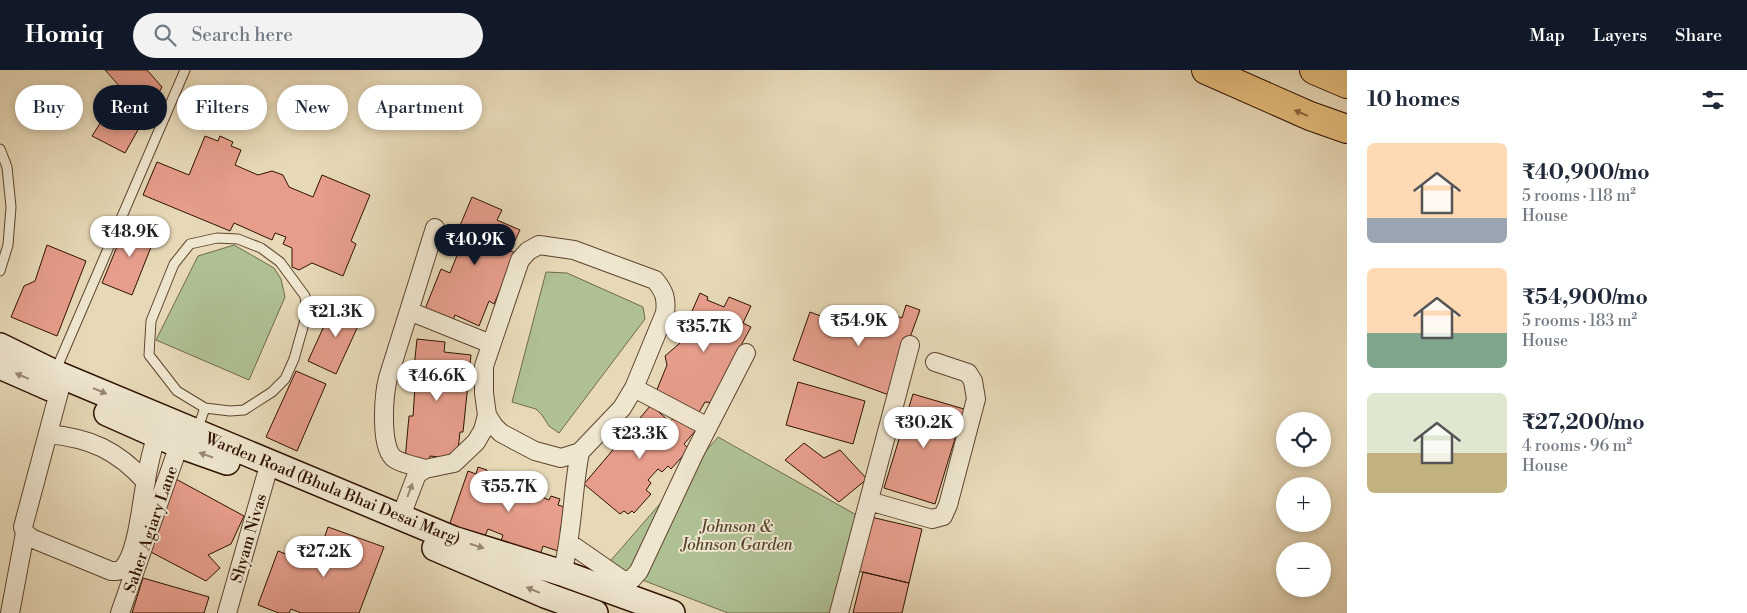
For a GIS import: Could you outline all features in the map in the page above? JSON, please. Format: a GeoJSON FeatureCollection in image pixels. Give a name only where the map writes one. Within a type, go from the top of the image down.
{"type":"FeatureCollection","features":[{"type":"Feature","properties":{"kind":"highway"},"geometry":{"type":"LineString","coordinates":[[1206,70],[1310,116],[1347,129]]}},
{"type":"Feature","properties":{"kind":"highway"},"geometry":{"type":"LineString","coordinates":[[1314,70],[1347,84]]}},
{"type":"Feature","properties":{"kind":"main road","name":"Warden Road (Bhula Bhai Desai Marg)"},"geometry":{"type":"LineString","coordinates":[[0,346],[57,382]]}},
{"type":"Feature","properties":{"kind":"main road","name":"Warden Road (Bhula Bhai Desai Marg)"},"geometry":{"type":"LineString","coordinates":[[0,366],[57,382],[188,439],[401,516],[453,539],[562,573],[633,606],[672,613]]}},
{"type":"Feature","properties":{"kind":"main road","name":"Warden Road (Bhula Bhai Desai Marg)"},"geometry":{"type":"LineString","coordinates":[[268,469],[555,606],[595,613]]}},
{"type":"Feature","properties":{"kind":"street"},"geometry":{"type":"LineString","coordinates":[[425,469],[394,458],[388,452],[386,443],[385,389],[435,228]]}},
{"type":"Feature","properties":{"kind":"street"},"geometry":{"type":"LineString","coordinates":[[401,516],[417,474],[425,469],[454,464],[476,442],[483,430],[487,415],[484,393],[484,366],[520,260],[528,251],[539,245],[574,250],[655,280],[662,288],[667,300],[666,313],[634,388],[622,408],[580,452],[561,458],[535,451],[501,433],[487,415]]}},
{"type":"Feature","properties":{"kind":"street"},"geometry":{"type":"LineString","coordinates":[[409,311],[491,344]]}},
{"type":"Feature","properties":{"kind":"street"},"geometry":{"type":"LineString","coordinates":[[839,613],[910,345]]}},
{"type":"Feature","properties":{"kind":"street"},"geometry":{"type":"LineString","coordinates":[[569,543],[618,577],[624,580],[632,579],[639,571],[746,352]]}},
{"type":"Feature","properties":{"kind":"street"},"geometry":{"type":"LineString","coordinates":[[869,501],[932,519],[943,516],[948,504],[976,399],[973,381],[968,373],[936,362]]}},
{"type":"Feature","properties":{"kind":"street"},"geometry":{"type":"LineString","coordinates":[[10,613],[25,533],[23,527],[48,434],[57,382]]}},
{"type":"Feature","properties":{"kind":"street"},"geometry":{"type":"LineString","coordinates":[[634,388],[708,427]]}},
{"type":"Feature","properties":{"kind":"street"},"geometry":{"type":"LineString","coordinates":[[107,613],[122,583],[123,568],[131,553],[142,512],[146,482],[159,426]]}},
{"type":"Feature","properties":{"kind":"street"},"geometry":{"type":"LineString","coordinates":[[48,434],[77,438],[96,444],[132,467],[146,482]]}},
{"type":"Feature","properties":{"kind":"street","name":"Saher Agiary Lane"},"geometry":{"type":"LineString","coordinates":[[120,613],[188,439]]}},
{"type":"Feature","properties":{"kind":"street"},"geometry":{"type":"LineString","coordinates":[[562,573],[569,543],[580,452]]}},
{"type":"Feature","properties":{"kind":"street","name":"Shyam Nivas"},"geometry":{"type":"LineString","coordinates":[[227,613],[268,469]]}},
{"type":"Feature","properties":{"kind":"street"},"geometry":{"type":"LineString","coordinates":[[25,533],[31,538],[111,571],[119,571],[123,568]]}},
{"type":"Feature","properties":{"kind":"lane"},"geometry":{"type":"LineString","coordinates":[[57,382],[185,70]]}},
{"type":"Feature","properties":{"kind":"lane"},"geometry":{"type":"LineString","coordinates":[[0,149],[7,167],[11,207],[8,245],[0,271]]}},
{"type":"Feature","properties":{"kind":"lane"},"geometry":{"type":"LineString","coordinates":[[217,238],[238,239],[261,248],[280,262],[305,296],[307,313],[294,359],[285,379],[272,392],[244,410],[230,411],[205,408],[177,391],[149,355],[151,321],[174,264],[190,244],[217,238]]}},
{"type":"Feature","properties":{"kind":"lane"},"geometry":{"type":"LineString","coordinates":[[188,439],[205,408]]}},
{"type":"Feature","properties":{"kind":"green space"},"geometry":{"type":"Polygon","coordinates":[[[234,245],[274,268],[281,279],[285,297],[249,380],[156,340],[198,256],[234,245]]]}},
{"type":"Feature","properties":{"kind":"green space"},"geometry":{"type":"Polygon","coordinates":[[[546,272],[567,273],[643,307],[645,319],[559,433],[549,426],[536,409],[512,402],[546,272]]]}},
{"type":"Feature","properties":{"kind":"green space","name":"Johnson & Johnson Garden"},"geometry":{"type":"Polygon","coordinates":[[[718,437],[860,517],[835,613],[728,613],[606,566],[718,437]]]}},
{"type":"Feature","properties":{"kind":"building"},"geometry":{"type":"Polygon","coordinates":[[[105,70],[147,70],[160,85],[118,85],[105,70]]]}},
{"type":"Feature","properties":{"kind":"building"},"geometry":{"type":"Polygon","coordinates":[[[96,130],[138,130],[125,153],[92,136],[96,130]]]}},
{"type":"Feature","properties":{"kind":"building"},"geometry":{"type":"Polygon","coordinates":[[[205,136],[218,141],[220,136],[233,142],[231,146],[241,150],[235,165],[258,175],[272,171],[283,175],[289,187],[313,197],[322,175],[370,195],[351,241],[356,244],[343,276],[312,263],[299,270],[292,267],[292,248],[283,244],[286,237],[275,233],[272,240],[234,223],[230,231],[143,195],[157,162],[189,175],[205,136]]]}},
{"type":"Feature","properties":{"kind":"building"},"geometry":{"type":"Polygon","coordinates":[[[472,197],[502,210],[497,220],[520,230],[510,251],[516,253],[494,304],[489,301],[479,326],[455,315],[452,323],[423,314],[441,269],[450,273],[462,243],[454,240],[472,197]]]}},
{"type":"Feature","properties":{"kind":"building"},"geometry":{"type":"Polygon","coordinates":[[[128,220],[157,232],[132,295],[102,283],[128,220]]]}},
{"type":"Feature","properties":{"kind":"building"},"geometry":{"type":"Polygon","coordinates":[[[47,245],[86,261],[57,336],[11,317],[24,286],[35,281],[47,245]]]}},
{"type":"Feature","properties":{"kind":"building"},"geometry":{"type":"Polygon","coordinates":[[[700,293],[708,297],[707,300],[724,307],[729,297],[751,306],[743,323],[751,327],[732,362],[716,403],[705,402],[698,414],[656,392],[667,365],[665,356],[680,343],[679,329],[685,316],[689,318],[700,293]]]}},
{"type":"Feature","properties":{"kind":"building"},"geometry":{"type":"Polygon","coordinates":[[[335,302],[363,315],[336,374],[308,361],[335,302]]]}},
{"type":"Feature","properties":{"kind":"building"},"geometry":{"type":"Polygon","coordinates":[[[906,305],[920,310],[889,395],[793,360],[810,312],[861,331],[870,306],[902,318],[906,305]]]}},
{"type":"Feature","properties":{"kind":"building"},"geometry":{"type":"Polygon","coordinates":[[[417,339],[445,342],[444,352],[471,355],[463,432],[460,432],[457,459],[430,456],[429,463],[405,460],[409,416],[413,416],[415,387],[412,387],[417,339]]]}},
{"type":"Feature","properties":{"kind":"building"},"geometry":{"type":"Polygon","coordinates":[[[296,371],[326,384],[297,451],[266,437],[296,371]]]}},
{"type":"Feature","properties":{"kind":"building"},"geometry":{"type":"Polygon","coordinates":[[[798,382],[865,401],[853,444],[786,425],[798,382]]]}},
{"type":"Feature","properties":{"kind":"building"},"geometry":{"type":"Polygon","coordinates":[[[913,394],[964,409],[935,504],[884,488],[913,394]]]}},
{"type":"Feature","properties":{"kind":"building"},"geometry":{"type":"Polygon","coordinates":[[[651,405],[670,422],[678,413],[696,430],[684,444],[689,449],[671,469],[668,466],[662,472],[658,469],[648,480],[651,483],[646,490],[651,494],[634,513],[632,511],[628,514],[624,511],[620,514],[584,484],[651,405]]]}},
{"type":"Feature","properties":{"kind":"building"},"geometry":{"type":"Polygon","coordinates":[[[804,443],[824,458],[840,450],[867,479],[839,502],[785,460],[804,443]]]}},
{"type":"Feature","properties":{"kind":"building"},"geometry":{"type":"Polygon","coordinates":[[[478,467],[487,470],[485,477],[493,479],[495,473],[544,490],[542,497],[549,500],[551,496],[560,499],[558,505],[567,508],[560,530],[565,531],[558,551],[543,546],[539,558],[500,544],[503,535],[488,529],[484,538],[449,526],[468,471],[476,474],[478,467]]]}},
{"type":"Feature","properties":{"kind":"building"},"geometry":{"type":"Polygon","coordinates":[[[174,478],[244,516],[231,544],[208,555],[220,568],[206,581],[149,551],[174,478]]]}},
{"type":"Feature","properties":{"kind":"building"},"geometry":{"type":"Polygon","coordinates":[[[871,517],[922,529],[909,583],[858,571],[871,517]]]}},
{"type":"Feature","properties":{"kind":"building"},"geometry":{"type":"Polygon","coordinates":[[[328,527],[384,547],[359,613],[301,613],[291,609],[289,613],[279,613],[258,605],[278,551],[315,565],[328,527]]]}},
{"type":"Feature","properties":{"kind":"building"},"geometry":{"type":"Polygon","coordinates":[[[863,572],[909,583],[902,613],[853,613],[863,572]]]}},
{"type":"Feature","properties":{"kind":"building"},"geometry":{"type":"Polygon","coordinates":[[[143,578],[209,597],[204,613],[132,613],[143,578]]]}}]}
